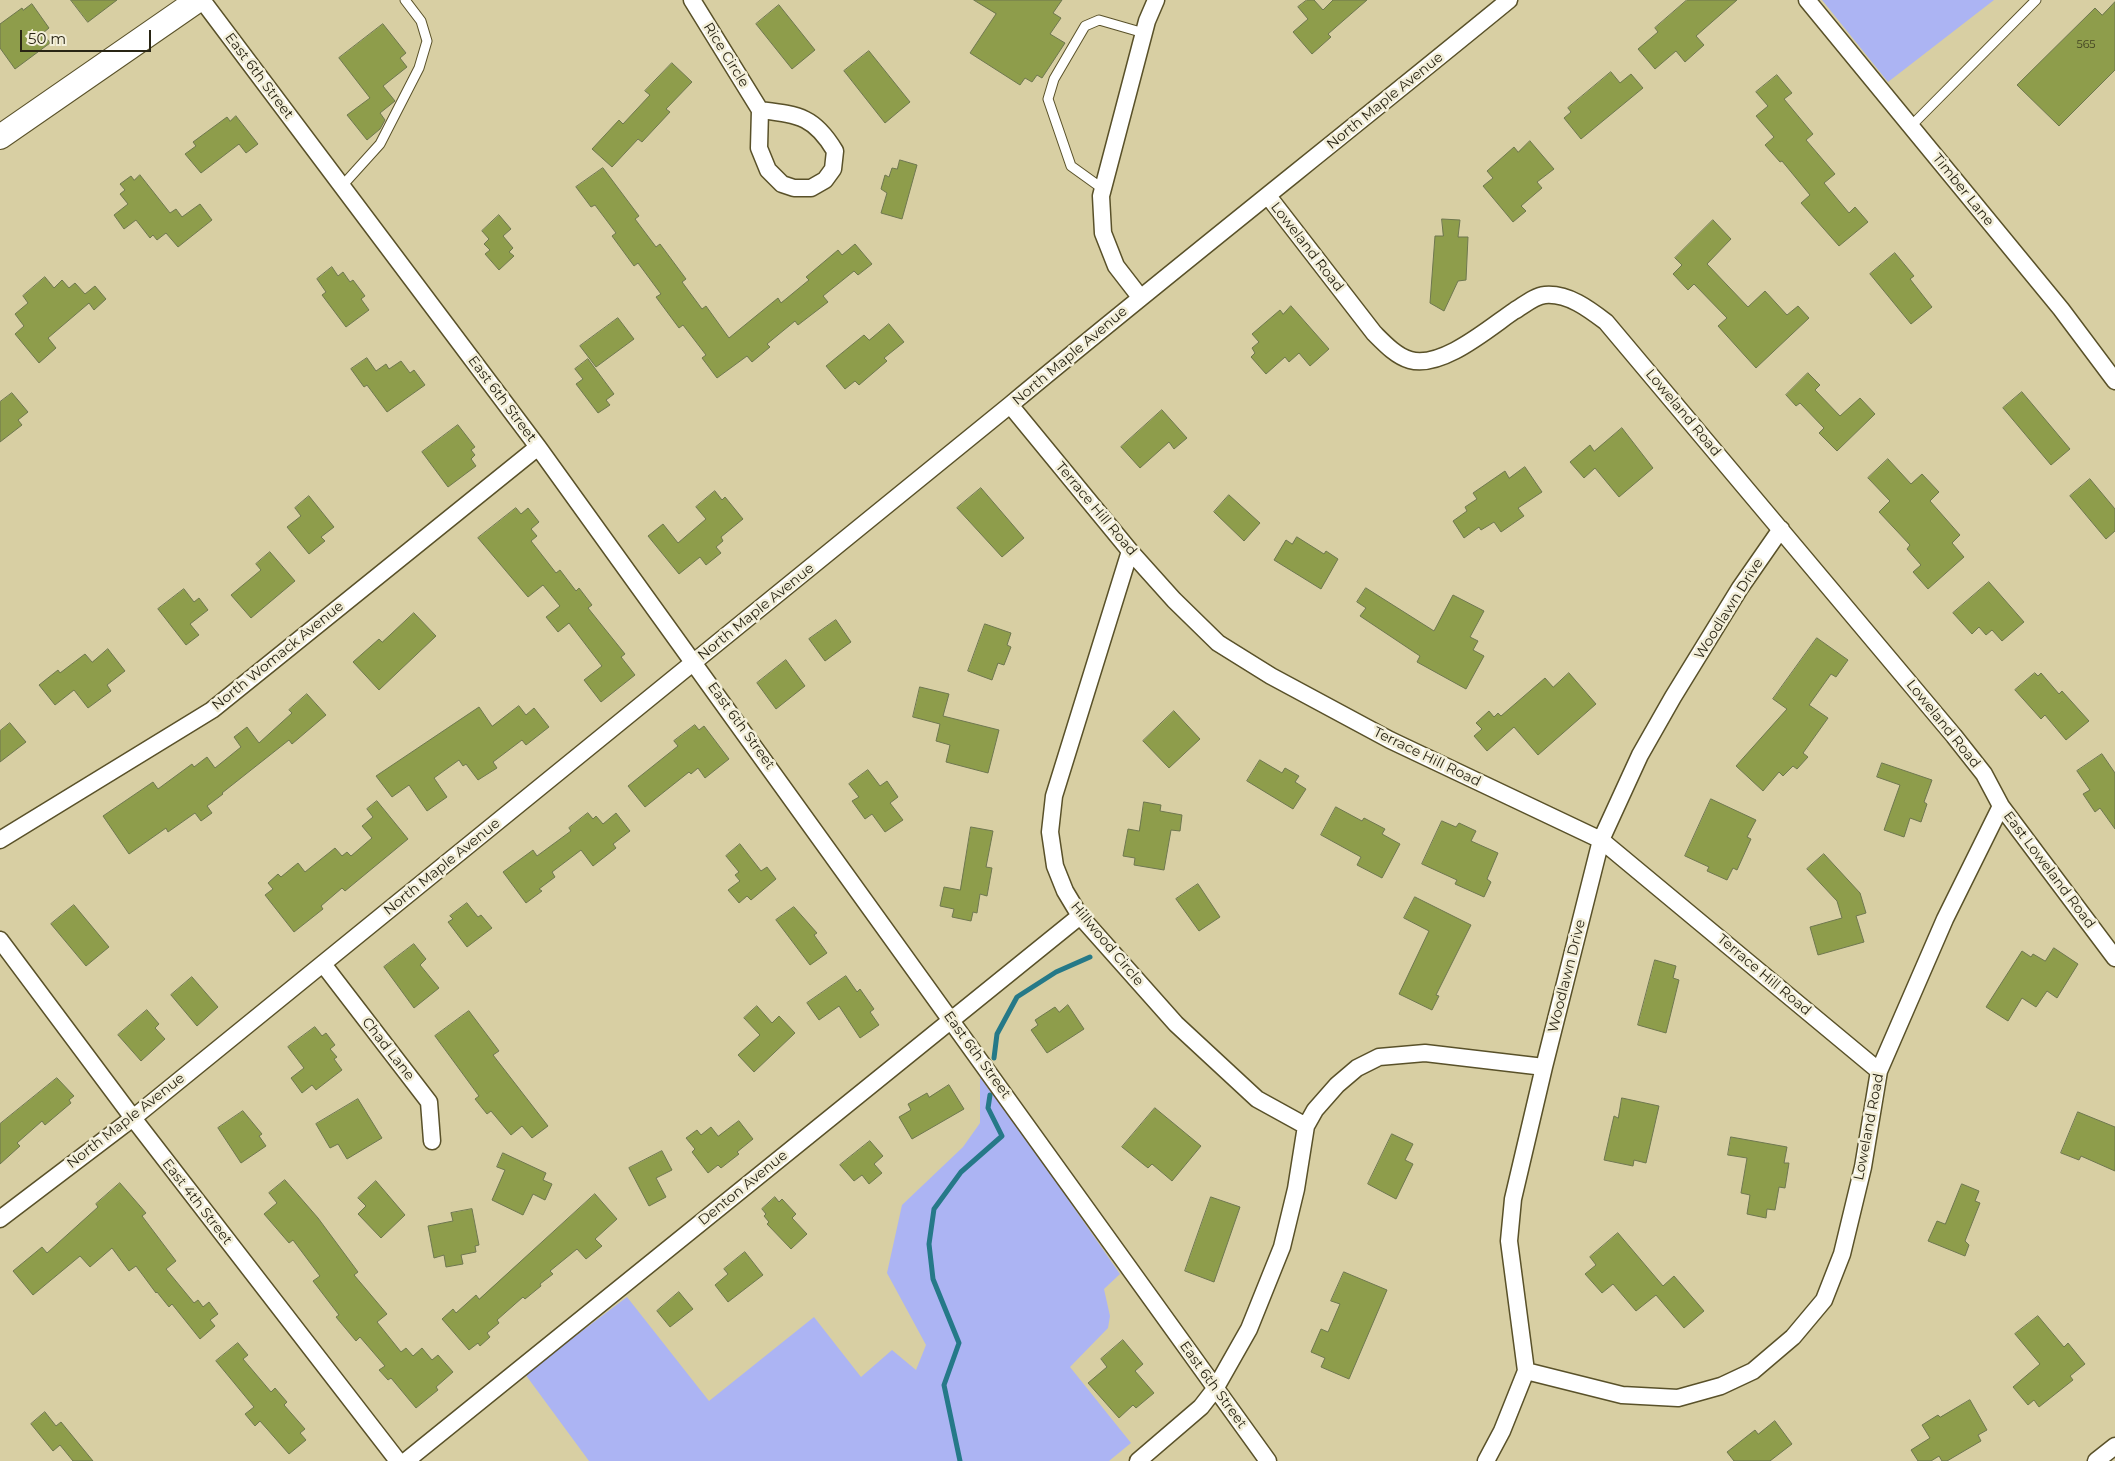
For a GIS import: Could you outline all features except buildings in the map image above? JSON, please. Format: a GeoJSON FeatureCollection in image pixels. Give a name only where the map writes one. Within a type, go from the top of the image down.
{"type":"FeatureCollection","features":[{"type":"Feature","properties":{"kind":"main road"},"geometry":{"type":"LineString","coordinates":[[0,137],[198,0]]}},
{"type":"Feature","properties":{"kind":"street","name":"East 6th Street"},"geometry":{"type":"LineString","coordinates":[[202,0],[538,447],[1268,1461]]}},
{"type":"Feature","properties":{"kind":"street","name":"Rice Circle"},"geometry":{"type":"LineString","coordinates":[[692,0],[760,110]]}},
{"type":"Feature","properties":{"kind":"street"},"geometry":{"type":"LineString","coordinates":[[1140,297],[1116,266],[1103,233],[1101,196],[1144,33],[1156,0]]}},
{"type":"Feature","properties":{"kind":"street","name":"North Maple Avenue"},"geometry":{"type":"LineString","coordinates":[[0,1219],[133,1118],[1010,405],[1140,297],[1268,196],[1509,0]]}},
{"type":"Feature","properties":{"kind":"street","name":"Timber Lane"},"geometry":{"type":"LineString","coordinates":[[1807,0],[2061,309],[2115,382]]}},
{"type":"Feature","properties":{"kind":"street"},"geometry":{"type":"LineString","coordinates":[[760,110],[791,114],[815,124],[835,151],[832,168],[825,180],[811,188],[794,188],[782,184],[768,170],[759,148],[760,110]]}},
{"type":"Feature","properties":{"kind":"street","name":"Loweland Road"},"geometry":{"type":"LineString","coordinates":[[1268,196],[1374,333],[1392,351],[1410,360],[1428,362],[1446,356],[1528,303],[1544,295],[1568,298],[1590,310],[1606,322],[1954,736],[1984,774],[2001,806],[1945,919],[1879,1071],[1863,1167],[1842,1254],[1824,1300],[1792,1337],[1753,1371],[1721,1386],[1678,1398],[1622,1395],[1526,1371]]}},
{"type":"Feature","properties":{"kind":"street","name":"Terrace Hill Road"},"geometry":{"type":"LineString","coordinates":[[1010,405],[1130,551],[1174,600],[1218,643],[1263,672],[1390,740],[1601,840],[1879,1071]]}},
{"type":"Feature","properties":{"kind":"street","name":"North Womack Avenue"},"geometry":{"type":"LineString","coordinates":[[0,840],[212,710],[538,447]]}},
{"type":"Feature","properties":{"kind":"street","name":"Woodlawn Drive"},"geometry":{"type":"LineString","coordinates":[[1486,1461],[1502,1431],[1526,1371],[1509,1241],[1513,1199],[1601,840],[1640,755],[1668,706],[1740,588],[1781,529]]}},
{"type":"Feature","properties":{"kind":"street","name":"Hillwood Circle"},"geometry":{"type":"LineString","coordinates":[[1130,551],[1054,796],[1050,832],[1055,866],[1065,891],[1080,916],[1176,1024],[1258,1099],[1306,1126]]}},
{"type":"Feature","properties":{"kind":"street","name":"East Loweland Road"},"geometry":{"type":"LineString","coordinates":[[2001,806],[2115,958]]}},
{"type":"Feature","properties":{"kind":"street","name":"Denton Avenue"},"geometry":{"type":"LineString","coordinates":[[406,1461],[1080,916]]}},
{"type":"Feature","properties":{"kind":"street","name":"East 4th Street"},"geometry":{"type":"LineString","coordinates":[[0,940],[133,1118],[398,1461]]}},
{"type":"Feature","properties":{"kind":"street","name":"Chad Lane"},"geometry":{"type":"LineString","coordinates":[[323,964],[429,1102],[432,1141]]}},
{"type":"Feature","properties":{"kind":"street"},"geometry":{"type":"LineString","coordinates":[[1138,1461],[1201,1407],[1215,1389],[1249,1329],[1282,1247],[1296,1188],[1306,1126],[1316,1110],[1337,1085],[1357,1068],[1379,1057],[1425,1053],[1544,1067]]}},
{"type":"Feature","properties":{"kind":"street"},"geometry":{"type":"LineString","coordinates":[[2096,1461],[2115,1446]]}},
{"type":"Feature","properties":{"kind":"lane"},"geometry":{"type":"LineString","coordinates":[[342,186],[380,144],[419,68],[427,41],[421,21],[405,0]]}},
{"type":"Feature","properties":{"kind":"lane"},"geometry":{"type":"LineString","coordinates":[[1910,126],[2036,0]]}},
{"type":"Feature","properties":{"kind":"lane"},"geometry":{"type":"LineString","coordinates":[[1103,189],[1071,166],[1048,99],[1054,79],[1085,26],[1099,20],[1144,33]]}},
{"type":"Feature","properties":{"kind":"shaded area"},"geometry":{"type":"Polygon","coordinates":[[[1822,0],[1994,0],[1888,82],[1822,0]]]}},
{"type":"Feature","properties":{"kind":"shaded area"},"geometry":{"type":"Polygon","coordinates":[[[980,1077],[1027,1140],[1120,1274],[1104,1289],[1110,1316],[1108,1328],[1070,1367],[1131,1443],[1109,1461],[589,1461],[525,1374],[627,1297],[709,1401],[814,1317],[861,1377],[892,1350],[916,1370],[926,1345],[887,1273],[902,1205],[963,1147],[980,1123],[980,1077]]]}},
{"type":"Feature","properties":{"kind":"waterway"},"geometry":{"type":"LineString","coordinates":[[994,1058],[997,1034],[1017,997],[1056,972],[1090,957]]}},
{"type":"Feature","properties":{"kind":"waterway"},"geometry":{"type":"LineString","coordinates":[[960,1461],[944,1385],[959,1343],[933,1279],[929,1244],[934,1209],[961,1172],[1002,1136],[988,1108],[990,1095]]}}]}
